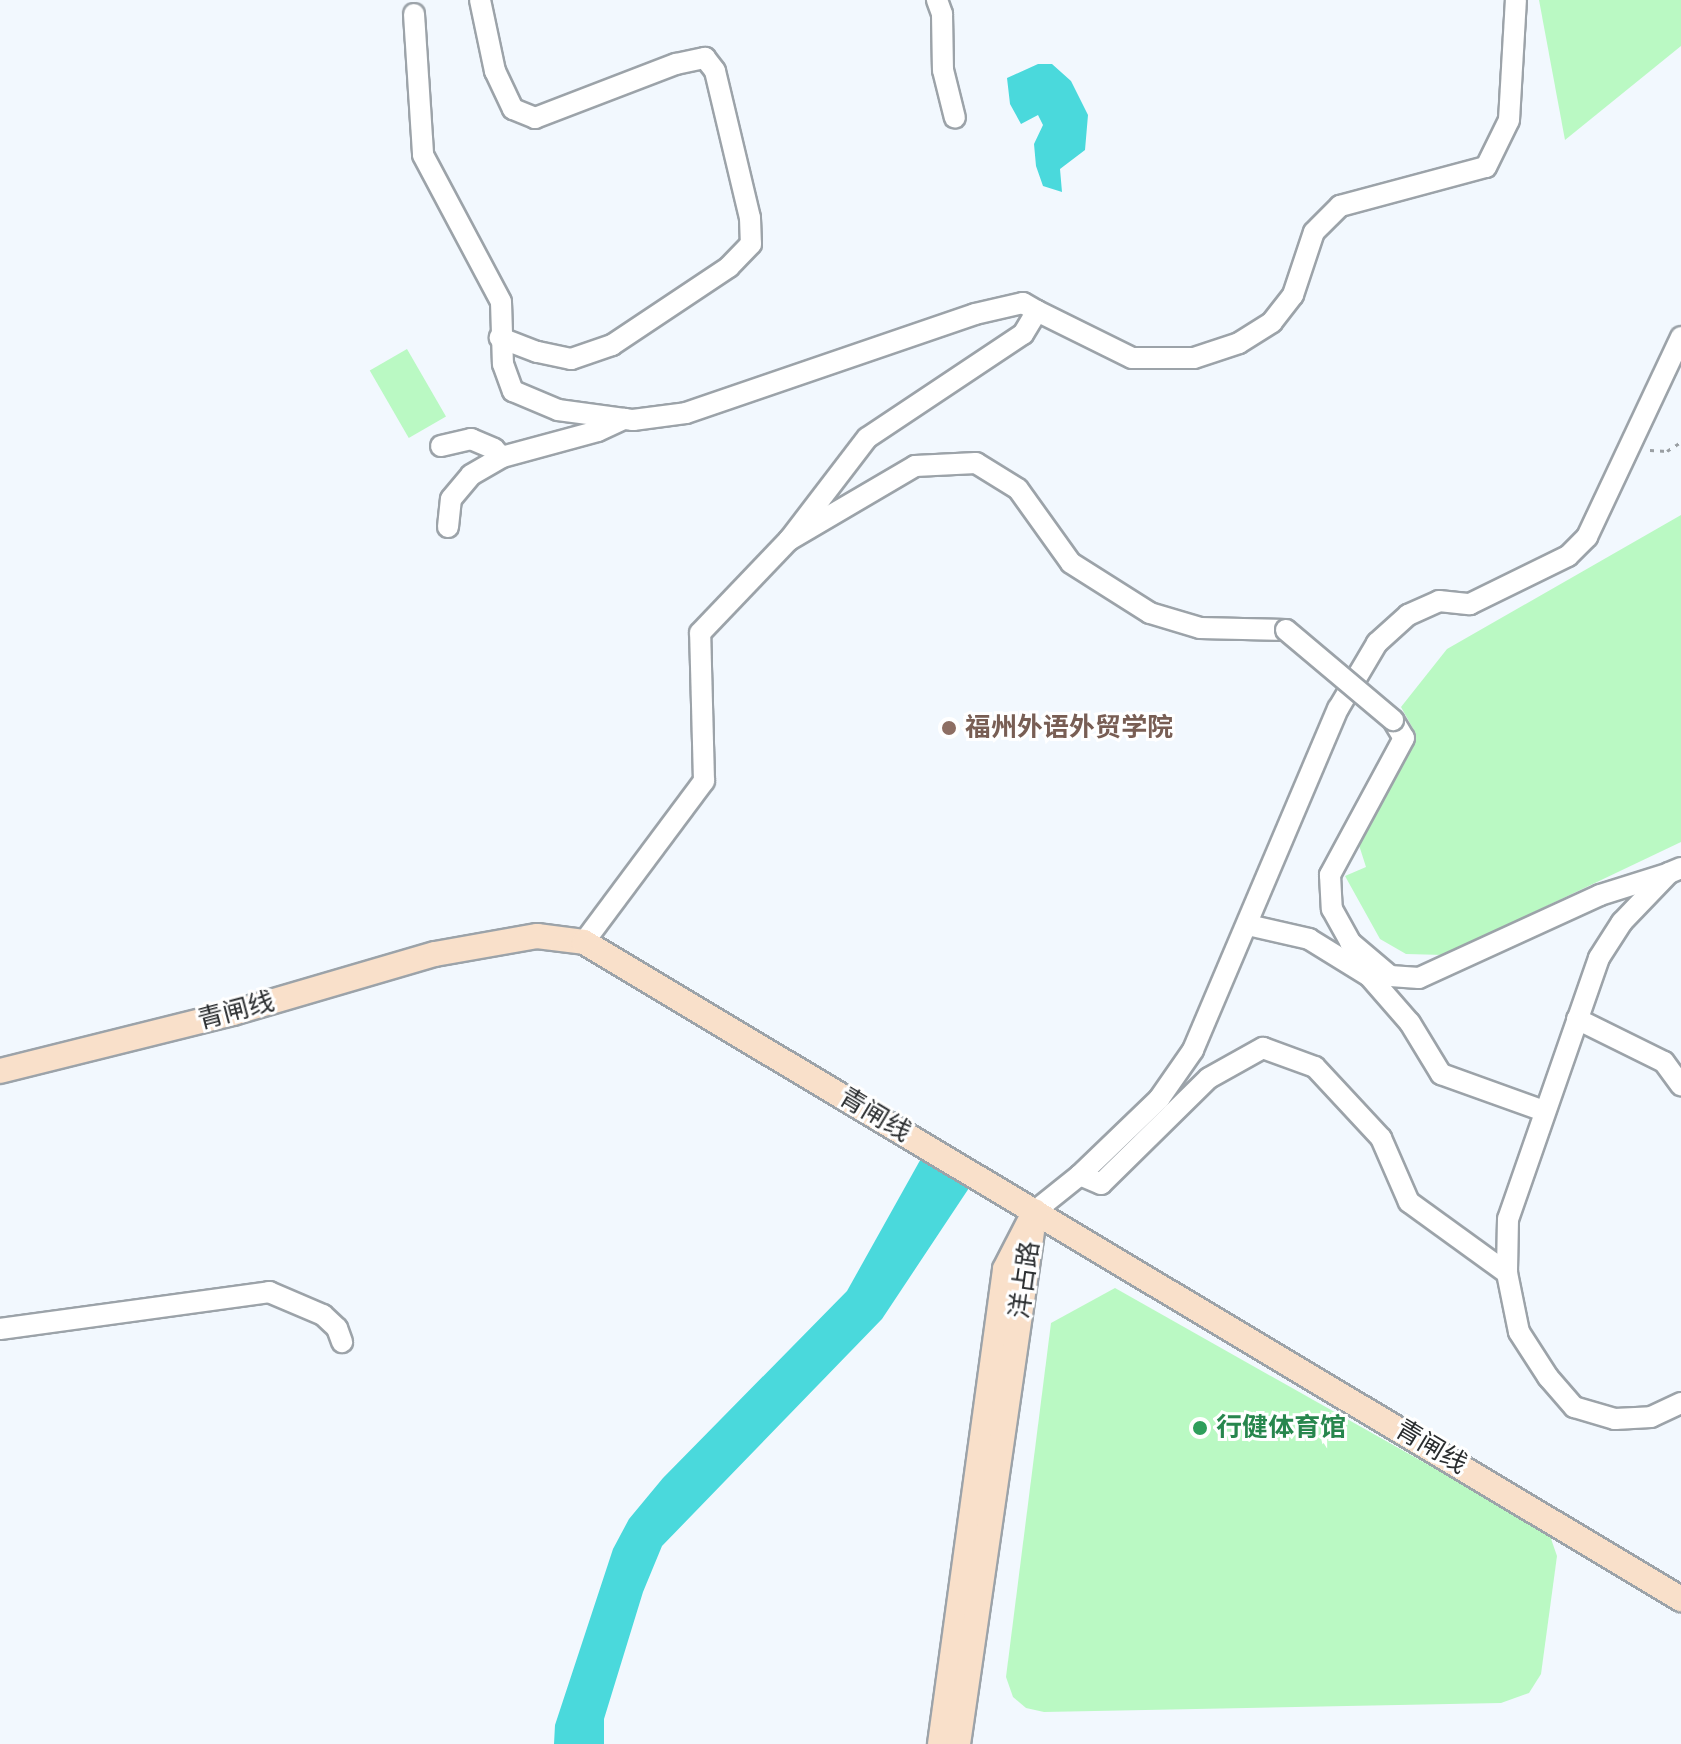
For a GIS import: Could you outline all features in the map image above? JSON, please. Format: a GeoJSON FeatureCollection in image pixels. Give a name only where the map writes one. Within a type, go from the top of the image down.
{"type":"FeatureCollection","features":[{"type":"Feature","properties":{"kind":"main road","name":"青闸线"},"geometry":{"type":"LineString","coordinates":[[0,1071],[233,1013],[435,954],[537,936],[584,942],[1681,1599]]}},
{"type":"Feature","properties":{"kind":"main road","name":"洋占路"},"geometry":{"type":"LineString","coordinates":[[940,1744],[1005,1269],[1035,1211]]}},
{"type":"Feature","properties":{"kind":"main road","name":"洋占路"},"geometry":{"type":"LineString","coordinates":[[958,1744],[1035,1211]]}},
{"type":"Feature","properties":{"kind":"street"},"geometry":{"type":"LineString","coordinates":[[480,0],[495,71],[513,109],[535,118],[676,64],[705,58],[715,71],[750,218],[751,244],[729,267],[612,345],[571,359],[537,352],[500,338]]}},
{"type":"Feature","properties":{"kind":"street"},"geometry":{"type":"LineString","coordinates":[[937,0],[942,14],[943,70],[955,118]]}},
{"type":"Feature","properties":{"kind":"street"},"geometry":{"type":"LineString","coordinates":[[414,14],[423,155],[501,302],[503,364],[513,391],[558,410],[624,419],[686,413],[975,314],[1023,303],[1132,358],[1194,358],[1239,343],[1272,322],[1293,295],[1314,232],[1340,206],[1486,167],[1509,120],[1516,0]]}},
{"type":"Feature","properties":{"kind":"street"},"geometry":{"type":"LineString","coordinates":[[584,942],[704,781],[700,633],[789,540],[867,438],[1023,334],[1037,311]]}},
{"type":"Feature","properties":{"kind":"street"},"geometry":{"type":"LineString","coordinates":[[1035,1211],[1080,1175],[1159,1099],[1193,1050],[1338,709],[1377,643],[1408,615],[1439,601],[1470,604],[1568,556],[1587,537],[1681,337]]}},
{"type":"Feature","properties":{"kind":"street"},"geometry":{"type":"LineString","coordinates":[[448,527],[451,499],[471,475],[502,457],[598,431],[624,419]]}},
{"type":"Feature","properties":{"kind":"street"},"geometry":{"type":"LineString","coordinates":[[441,446],[471,439],[494,449],[502,457]]}},
{"type":"Feature","properties":{"kind":"street"},"geometry":{"type":"LineString","coordinates":[[789,540],[915,466],[976,463],[1018,489],[1071,563],[1150,613],[1200,628],[1286,630],[1393,720],[1404,738],[1330,875],[1332,909],[1350,942],[1390,976],[1419,978],[1600,895],[1675,870]]}},
{"type":"Feature","properties":{"kind":"street"},"geometry":{"type":"LineString","coordinates":[[1675,870],[1614,934],[1599,958],[1508,1219],[1507,1273],[1519,1332],[1548,1377],[1574,1407],[1615,1419],[1651,1417],[1681,1403]]}},
{"type":"Feature","properties":{"kind":"street"},"geometry":{"type":"LineString","coordinates":[[1248,925],[1309,939],[1369,976],[1410,1023],[1441,1074],[1544,1111]]}},
{"type":"Feature","properties":{"kind":"street"},"geometry":{"type":"LineString","coordinates":[[1577,1019],[1664,1062],[1681,1085]]}},
{"type":"Feature","properties":{"kind":"street"},"geometry":{"type":"LineString","coordinates":[[1080,1175],[1101,1184],[1209,1078],[1263,1048],[1315,1067],[1381,1138],[1409,1202],[1507,1273]]}},
{"type":"Feature","properties":{"kind":"street"},"geometry":{"type":"LineString","coordinates":[[0,1329],[269,1292],[323,1315],[337,1328],[342,1342]]}},
{"type":"Feature","properties":{"kind":"path"},"geometry":{"type":"LineString","coordinates":[[1626,449],[1667,451],[1681,442]]}},
{"type":"Feature","properties":{"kind":"green space"},"geometry":{"type":"Polygon","coordinates":[[[1539,0],[1681,0],[1681,46],[1565,140],[1539,0]]]}},
{"type":"Feature","properties":{"kind":"green space"},"geometry":{"type":"Polygon","coordinates":[[[407,349],[446,417],[409,438],[370,370],[407,349]]]}},
{"type":"Feature","properties":{"kind":"green space"},"geometry":{"type":"Polygon","coordinates":[[[1681,515],[1681,842],[1444,955],[1406,954],[1380,939],[1345,876],[1366,867],[1358,842],[1416,734],[1401,707],[1447,649],[1681,515]]]}},
{"type":"Feature","properties":{"kind":"green space","name":"行健体育馆"},"geometry":{"type":"Polygon","coordinates":[[[1115,1288],[1549,1533],[1557,1556],[1541,1674],[1529,1693],[1501,1703],[1044,1712],[1026,1708],[1013,1697],[1006,1677],[1051,1323],[1115,1288]]]}},
{"type":"Feature","properties":{"kind":"water"},"geometry":{"type":"Polygon","coordinates":[[[1038,64],[1052,64],[1071,81],[1088,115],[1085,150],[1060,169],[1062,192],[1043,186],[1036,166],[1034,144],[1043,125],[1038,115],[1021,124],[1010,104],[1007,78],[1038,64]]]}},
{"type":"Feature","properties":{"kind":"water"},"geometry":{"type":"Polygon","coordinates":[[[923,1155],[971,1185],[882,1319],[662,1546],[643,1592],[604,1719],[604,1744],[554,1744],[555,1725],[613,1549],[629,1519],[663,1478],[847,1291],[923,1155]]]}},
{"type":"Feature","properties":{"kind":"place","name":"福州外语外贸学院"},"geometry":{"type":"Point","coordinates":[949,728]}},
{"type":"Feature","properties":{"kind":"place","name":"行健体育馆"},"geometry":{"type":"Point","coordinates":[1200,1428]}}]}
